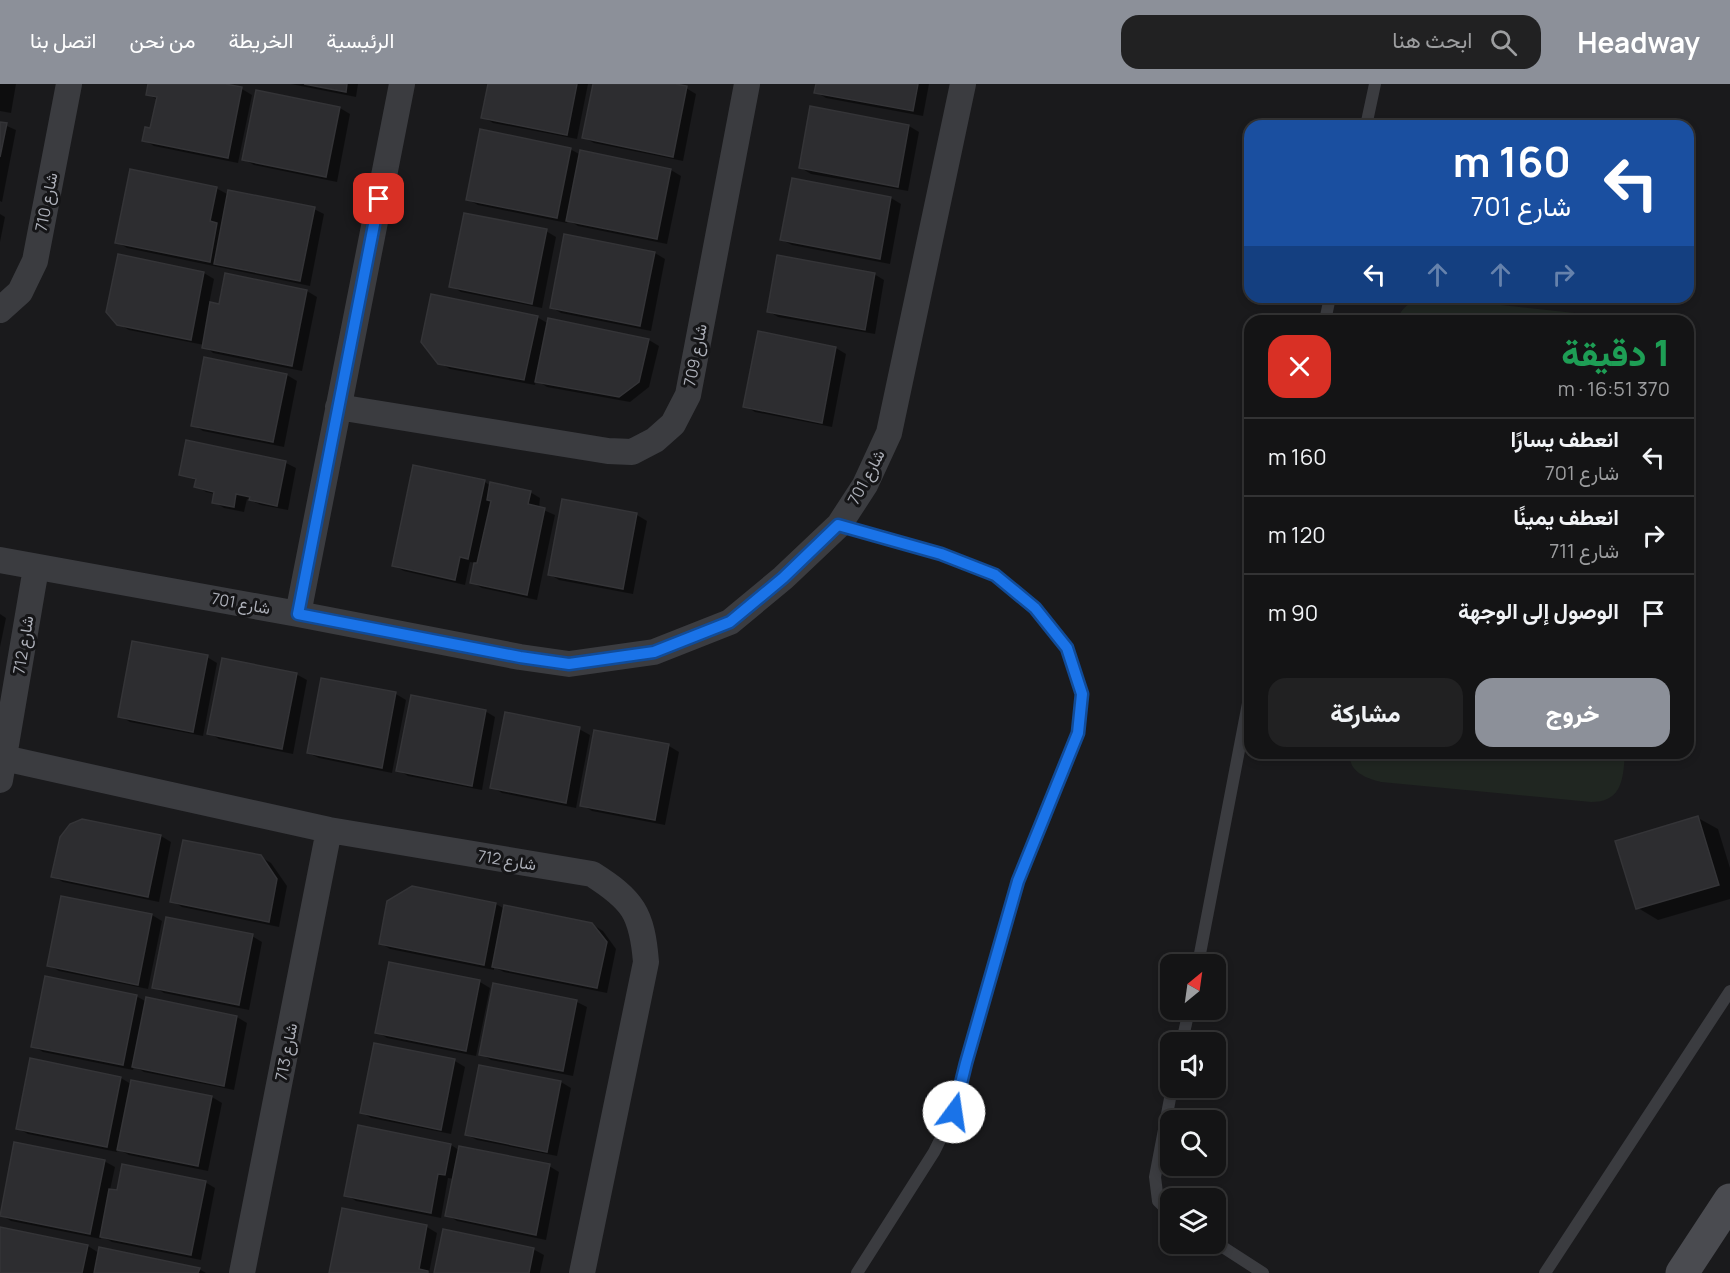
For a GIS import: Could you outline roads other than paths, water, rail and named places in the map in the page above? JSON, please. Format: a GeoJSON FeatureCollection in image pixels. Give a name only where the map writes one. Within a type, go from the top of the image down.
{"type":"FeatureCollection","features":[{"type":"Feature","properties":{"kind":"main road"},"geometry":{"type":"LineString","coordinates":[[1682,1273],[1730,1200]]}},
{"type":"Feature","properties":{"kind":"street","name":"شارع 710"},"geometry":{"type":"LineString","coordinates":[[0,310],[20,292],[35,261],[69,84]]}},
{"type":"Feature","properties":{"kind":"street"},"geometry":{"type":"LineString","coordinates":[[298,614],[402,84]]}},
{"type":"Feature","properties":{"kind":"street","name":"شارع 709"},"geometry":{"type":"LineString","coordinates":[[338,407],[608,451],[632,452],[654,440],[673,424],[688,395],[747,84]]}},
{"type":"Feature","properties":{"kind":"street","name":"شارع 701"},"geometry":{"type":"LineString","coordinates":[[0,560],[520,657],[569,664],[654,652],[730,622],[783,578],[838,525],[865,485],[889,433],[963,84]]}},
{"type":"Feature","properties":{"kind":"street","name":"شارع 712"},"geometry":{"type":"LineString","coordinates":[[36,568],[2,769],[329,830],[592,874],[618,890],[634,909],[644,935],[645,962],[582,1273]]}},
{"type":"Feature","properties":{"kind":"street","name":"شارع 713"},"geometry":{"type":"LineString","coordinates":[[242,1273],[329,830]]}},
{"type":"Feature","properties":{"kind":"lane"},"geometry":{"type":"LineString","coordinates":[[1367,120],[1375,84]]}},
{"type":"Feature","properties":{"kind":"lane"},"geometry":{"type":"LineString","coordinates":[[838,525],[941,554],[995,575],[1035,608],[1067,648],[1082,694],[1078,733],[1018,881],[954,1112],[934,1152],[857,1273]]}},
{"type":"Feature","properties":{"kind":"lane"},"geometry":{"type":"LineString","coordinates":[[1200,954],[1244,724]]}},
{"type":"Feature","properties":{"kind":"lane"},"geometry":{"type":"LineString","coordinates":[[1545,1273],[1730,991]]}},
{"type":"Feature","properties":{"kind":"lane"},"geometry":{"type":"LineString","coordinates":[[1160,1203],[1155,1177],[1170,1098]]}},
{"type":"Feature","properties":{"kind":"lane"},"geometry":{"type":"LineString","coordinates":[[1226,1249],[1263,1273]]}}]}
